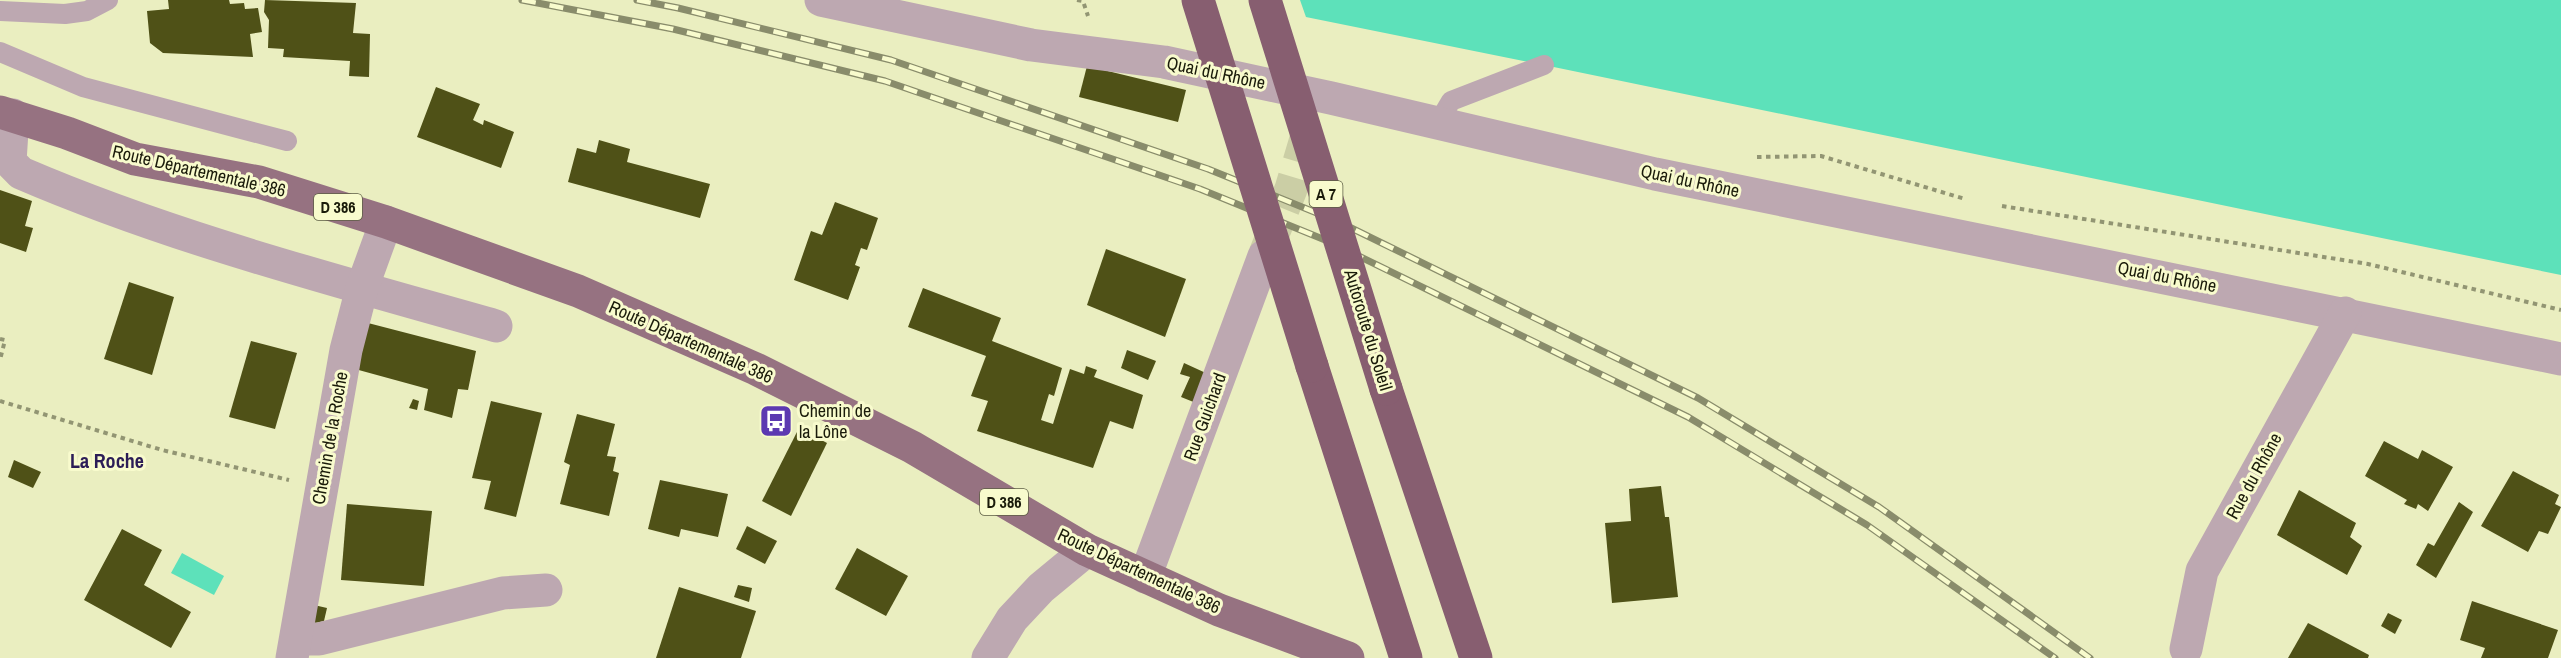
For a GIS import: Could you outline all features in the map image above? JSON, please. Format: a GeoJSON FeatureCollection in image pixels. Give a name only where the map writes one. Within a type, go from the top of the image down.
{"type":"FeatureCollection","features":[{"type":"Feature","properties":{"kind":"highway"},"geometry":{"type":"LineString","coordinates":[[1198,0],[1406,658]]}},
{"type":"Feature","properties":{"kind":"highway","name":"Autoroute du Soleil"},"geometry":{"type":"LineString","coordinates":[[1265,0],[1386,388],[1476,658]]}},
{"type":"Feature","properties":{"kind":"main road","name":"Route Départementale 386"},"geometry":{"type":"LineString","coordinates":[[7,114],[135,159],[259,182],[386,222],[578,291],[756,369],[912,447],[1087,550],[1145,578],[1219,610],[1348,658]]}},
{"type":"Feature","properties":{"kind":"street","name":"Quai du Rhône"},"geometry":{"type":"LineString","coordinates":[[821,0],[1031,45],[1164,62],[1315,108],[1438,123],[1655,174],[2561,358]]}},
{"type":"Feature","properties":{"kind":"street"},"geometry":{"type":"LineString","coordinates":[[7,114],[10,162],[21,173],[124,214],[362,288],[496,326]]}},
{"type":"Feature","properties":{"kind":"street","name":"Chemin de la Roche"},"geometry":{"type":"LineString","coordinates":[[295,648],[346,350],[362,288],[386,222]]}},
{"type":"Feature","properties":{"kind":"street","name":"Rue Guichard"},"geometry":{"type":"LineString","coordinates":[[1145,578],[1264,256]]}},
{"type":"Feature","properties":{"kind":"street","name":"Rue du Rhône"},"geometry":{"type":"LineString","coordinates":[[2187,655],[2202,571],[2345,313]]}},
{"type":"Feature","properties":{"kind":"street"},"geometry":{"type":"LineString","coordinates":[[988,658],[1012,619],[1041,588],[1087,550]]}},
{"type":"Feature","properties":{"kind":"street"},"geometry":{"type":"LineString","coordinates":[[295,648],[319,639],[503,593],[546,590]]}},
{"type":"Feature","properties":{"kind":"lane"},"geometry":{"type":"LineString","coordinates":[[0,11],[65,14],[87,11],[108,0]]}},
{"type":"Feature","properties":{"kind":"lane"},"geometry":{"type":"LineString","coordinates":[[0,52],[83,87],[287,141]]}},
{"type":"Feature","properties":{"kind":"lane"},"geometry":{"type":"LineString","coordinates":[[1438,123],[1451,101],[1544,65]]}},
{"type":"Feature","properties":{"kind":"path"},"geometry":{"type":"LineString","coordinates":[[1749,157],[1821,156],[1976,202]]}},
{"type":"Feature","properties":{"kind":"path"},"geometry":{"type":"LineString","coordinates":[[1999,206],[2368,264],[2561,310]]}},
{"type":"Feature","properties":{"kind":"path"},"geometry":{"type":"LineString","coordinates":[[0,339],[5,340],[0,360]]}},
{"type":"Feature","properties":{"kind":"path"},"geometry":{"type":"LineString","coordinates":[[0,401],[162,450],[321,488]]}},
{"type":"Feature","properties":{"kind":"shaded area"},"geometry":{"type":"Polygon","coordinates":[[[1221,0],[2561,0],[2561,275],[1544,65],[1221,0]]]}},
{"type":"Feature","properties":{"kind":"shaded area"},"geometry":{"type":"Polygon","coordinates":[[[182,553],[224,576],[214,595],[171,573],[182,553]]]}},
{"type":"Feature","properties":{"kind":"pier"},"geometry":{"type":"Polygon","coordinates":[[[1218,0],[1300,0],[1307,20],[1220,3],[1218,0]]]}},
{"type":"Feature","properties":{"kind":"building"},"geometry":{"type":"Polygon","coordinates":[[[168,0],[229,0],[230,4],[244,3],[245,9],[258,8],[262,32],[250,34],[253,57],[163,53],[150,43],[147,11],[169,9],[168,0]]]}},
{"type":"Feature","properties":{"kind":"building"},"geometry":{"type":"Polygon","coordinates":[[[265,0],[356,3],[353,33],[370,34],[369,77],[349,76],[350,61],[283,57],[284,49],[268,48],[269,20],[264,12],[265,0]]]}},
{"type":"Feature","properties":{"kind":"building"},"geometry":{"type":"Polygon","coordinates":[[[1087,66],[1186,90],[1178,122],[1079,97],[1087,66]]]}},
{"type":"Feature","properties":{"kind":"building"},"geometry":{"type":"Polygon","coordinates":[[[436,87],[480,104],[473,120],[483,125],[484,120],[514,132],[501,168],[417,137],[436,87]]]}},
{"type":"Feature","properties":{"kind":"building"},"geometry":{"type":"Polygon","coordinates":[[[599,140],[630,149],[627,162],[710,184],[700,218],[568,182],[577,148],[596,153],[599,140]]]}},
{"type":"Feature","properties":{"kind":"building"},"geometry":{"type":"Polygon","coordinates":[[[0,190],[32,201],[25,226],[33,228],[26,252],[0,243],[0,190]]]}},
{"type":"Feature","properties":{"kind":"building"},"geometry":{"type":"Polygon","coordinates":[[[835,202],[878,218],[867,250],[861,248],[855,265],[860,267],[848,300],[794,280],[811,231],[822,235],[835,202]]]}},
{"type":"Feature","properties":{"kind":"building"},"geometry":{"type":"Polygon","coordinates":[[[1106,249],[1186,279],[1165,337],[1087,305],[1106,249]]]}},
{"type":"Feature","properties":{"kind":"building"},"geometry":{"type":"Polygon","coordinates":[[[129,282],[174,297],[152,375],[104,359],[129,282]]]}},
{"type":"Feature","properties":{"kind":"building"},"geometry":{"type":"Polygon","coordinates":[[[923,288],[1001,318],[992,341],[1062,368],[1054,396],[1049,394],[1041,420],[1053,424],[1070,369],[1084,374],[1086,366],[1097,370],[1094,377],[1143,395],[1133,429],[1110,421],[1093,468],[977,431],[988,401],[971,396],[986,356],[908,327],[923,288]]]}},
{"type":"Feature","properties":{"kind":"building"},"geometry":{"type":"Polygon","coordinates":[[[368,323],[476,351],[468,390],[458,389],[452,418],[424,410],[428,389],[355,369],[368,323]]]}},
{"type":"Feature","properties":{"kind":"building"},"geometry":{"type":"Polygon","coordinates":[[[251,341],[297,353],[275,429],[229,417],[251,341]]]}},
{"type":"Feature","properties":{"kind":"building"},"geometry":{"type":"Polygon","coordinates":[[[1127,350],[1156,361],[1148,380],[1121,368],[1127,350]]]}},
{"type":"Feature","properties":{"kind":"building"},"geometry":{"type":"Polygon","coordinates":[[[1184,363],[1208,374],[1196,403],[1181,397],[1190,377],[1180,374],[1184,363]]]}},
{"type":"Feature","properties":{"kind":"building"},"geometry":{"type":"Polygon","coordinates":[[[413,399],[419,401],[417,410],[409,408],[413,399]]]}},
{"type":"Feature","properties":{"kind":"building"},"geometry":{"type":"Polygon","coordinates":[[[491,401],[542,413],[516,517],[484,509],[491,481],[472,478],[491,401]]]}},
{"type":"Feature","properties":{"kind":"building"},"geometry":{"type":"Polygon","coordinates":[[[577,414],[615,424],[607,456],[616,457],[613,471],[619,473],[609,516],[560,504],[570,465],[564,462],[577,414]]]}},
{"type":"Feature","properties":{"kind":"building"},"geometry":{"type":"Polygon","coordinates":[[[799,428],[827,443],[791,516],[762,501],[799,428]]]}},
{"type":"Feature","properties":{"kind":"building"},"geometry":{"type":"Polygon","coordinates":[[[2384,441],[2418,459],[2422,450],[2453,467],[2428,511],[2418,504],[2416,509],[2404,504],[2407,500],[2365,476],[2384,441]]]}},
{"type":"Feature","properties":{"kind":"building"},"geometry":{"type":"Polygon","coordinates":[[[14,460],[41,472],[33,488],[8,477],[14,460]]]}},
{"type":"Feature","properties":{"kind":"building"},"geometry":{"type":"Polygon","coordinates":[[[2513,471],[2559,495],[2555,504],[2561,507],[2548,534],[2539,531],[2528,552],[2481,526],[2513,471]]]}},
{"type":"Feature","properties":{"kind":"building"},"geometry":{"type":"Polygon","coordinates":[[[660,480],[728,494],[718,537],[681,529],[679,537],[648,529],[660,480]]]}},
{"type":"Feature","properties":{"kind":"building"},"geometry":{"type":"Polygon","coordinates":[[[1661,486],[1665,517],[1669,517],[1678,597],[1612,603],[1605,523],[1631,521],[1629,489],[1661,486]]]}},
{"type":"Feature","properties":{"kind":"building"},"geometry":{"type":"Polygon","coordinates":[[[2299,490],[2356,523],[2350,537],[2362,546],[2347,575],[2277,535],[2299,490]]]}},
{"type":"Feature","properties":{"kind":"building"},"geometry":{"type":"Polygon","coordinates":[[[2459,502],[2473,512],[2436,578],[2416,565],[2428,543],[2434,546],[2459,502]]]}},
{"type":"Feature","properties":{"kind":"building"},"geometry":{"type":"Polygon","coordinates":[[[347,504],[432,511],[424,586],[341,580],[347,504]]]}},
{"type":"Feature","properties":{"kind":"building"},"geometry":{"type":"Polygon","coordinates":[[[747,526],[777,541],[765,564],[736,549],[747,526]]]}},
{"type":"Feature","properties":{"kind":"building"},"geometry":{"type":"Polygon","coordinates":[[[122,529],[162,550],[144,585],[191,612],[171,648],[84,600],[122,529]]]}},
{"type":"Feature","properties":{"kind":"building"},"geometry":{"type":"Polygon","coordinates":[[[857,548],[908,576],[886,616],[835,589],[857,548]]]}},
{"type":"Feature","properties":{"kind":"building"},"geometry":{"type":"Polygon","coordinates":[[[738,585],[752,588],[749,602],[734,597],[738,585]]]}},
{"type":"Feature","properties":{"kind":"building"},"geometry":{"type":"Polygon","coordinates":[[[679,587],[756,611],[741,658],[656,658],[679,587]]]}},
{"type":"Feature","properties":{"kind":"building"},"geometry":{"type":"Polygon","coordinates":[[[2472,601],[2558,630],[2548,658],[2481,658],[2485,648],[2460,640],[2472,601]]]}},
{"type":"Feature","properties":{"kind":"building"},"geometry":{"type":"Polygon","coordinates":[[[314,605],[327,608],[324,621],[311,624],[314,605]]]}},
{"type":"Feature","properties":{"kind":"building"},"geometry":{"type":"Polygon","coordinates":[[[2388,613],[2402,620],[2395,634],[2381,626],[2388,613]]]}},
{"type":"Feature","properties":{"kind":"building"},"geometry":{"type":"Polygon","coordinates":[[[2308,623],[2369,655],[2368,658],[2288,658],[2308,623]]]}},
{"type":"Feature","properties":{"kind":"tunnel"},"geometry":{"type":"LineString","coordinates":[[1265,254],[1291,189],[1311,122]]}},
{"type":"Feature","properties":{"kind":"railway"},"geometry":{"type":"LineString","coordinates":[[522,0],[673,29],[885,81],[1200,189],[1330,242],[1688,417],[1867,525],[2055,658]]}},
{"type":"Feature","properties":{"kind":"railway"},"geometry":{"type":"LineString","coordinates":[[637,0],[891,60],[1208,169],[1339,222],[1698,398],[1879,507],[2090,658]]}},
{"type":"Feature","properties":{"kind":"place","name":"Chemin de la Lône"},"geometry":{"type":"Point","coordinates":[776,421]}},
{"type":"Feature","properties":{"kind":"district","name":"La Roche"},"geometry":{"type":"Point","coordinates":[107,461]}}]}
